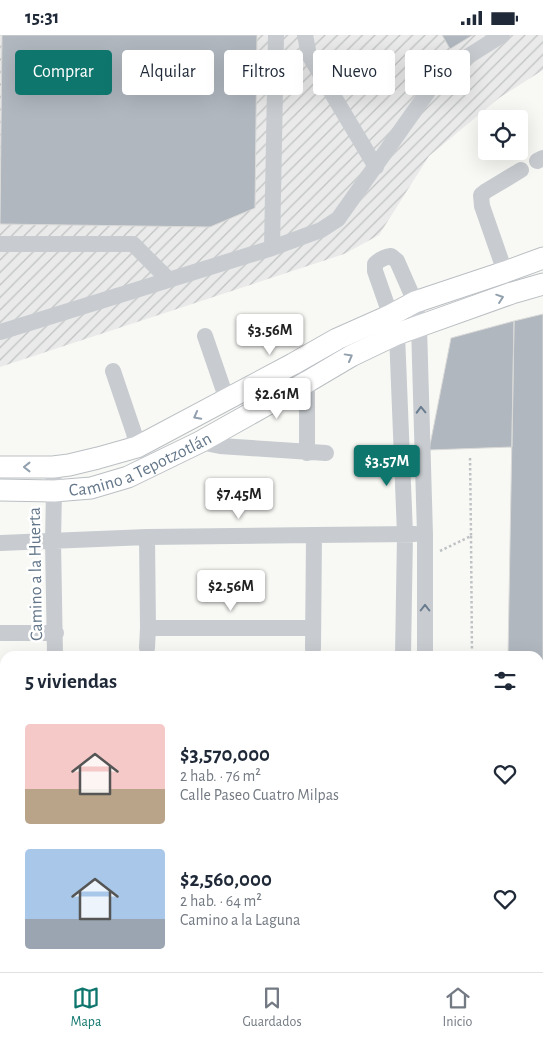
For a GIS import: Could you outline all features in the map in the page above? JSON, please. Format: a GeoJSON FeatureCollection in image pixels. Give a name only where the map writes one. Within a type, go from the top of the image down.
{"type":"FeatureCollection","features":[{"type":"Feature","properties":{"kind":"main road","name":"Camino a Tepotzotlán"},"geometry":{"type":"LineString","coordinates":[[0,490],[54,491],[91,488],[128,477],[200,442],[351,356],[394,324],[415,302],[543,258]]}},
{"type":"Feature","properties":{"kind":"main road","name":"Camino a Tepotzotlán"},"geometry":{"type":"LineString","coordinates":[[0,467],[53,467],[98,458],[138,447],[293,365],[337,339],[394,324],[419,326],[543,284]]}},
{"type":"Feature","properties":{"kind":"street"},"geometry":{"type":"LineString","coordinates":[[272,248],[276,35]]}},
{"type":"Feature","properties":{"kind":"street"},"geometry":{"type":"LineString","coordinates":[[305,35],[309,55],[376,167]]}},
{"type":"Feature","properties":{"kind":"street"},"geometry":{"type":"LineString","coordinates":[[0,332],[272,248],[321,230],[338,219],[432,86],[451,67],[502,35]]}},
{"type":"Feature","properties":{"kind":"street"},"geometry":{"type":"LineString","coordinates":[[505,272],[482,206],[481,195],[521,170]]}},
{"type":"Feature","properties":{"kind":"street"},"geometry":{"type":"LineString","coordinates":[[0,244],[133,244],[169,280]]}},
{"type":"Feature","properties":{"kind":"street"},"geometry":{"type":"LineString","coordinates":[[403,651],[405,534],[394,324],[375,271],[375,264],[379,259],[391,256],[397,261],[415,302],[419,326],[425,535],[425,651]]}},
{"type":"Feature","properties":{"kind":"street"},"geometry":{"type":"LineString","coordinates":[[205,336],[227,400]]}},
{"type":"Feature","properties":{"kind":"street"},"geometry":{"type":"LineString","coordinates":[[113,371],[138,447]]}},
{"type":"Feature","properties":{"kind":"street"},"geometry":{"type":"LineString","coordinates":[[307,382],[307,453]]}},
{"type":"Feature","properties":{"kind":"street"},"geometry":{"type":"LineString","coordinates":[[200,442],[307,453],[326,453]]}},
{"type":"Feature","properties":{"kind":"street","name":"Camino a la Huerta"},"geometry":{"type":"LineString","coordinates":[[53,467],[55,651]]}},
{"type":"Feature","properties":{"kind":"street"},"geometry":{"type":"LineString","coordinates":[[313,649],[314,535]]}},
{"type":"Feature","properties":{"kind":"street"},"geometry":{"type":"LineString","coordinates":[[0,543],[147,537],[425,535]]}},
{"type":"Feature","properties":{"kind":"street"},"geometry":{"type":"LineString","coordinates":[[147,537],[147,648]]}},
{"type":"Feature","properties":{"kind":"street"},"geometry":{"type":"LineString","coordinates":[[148,628],[313,628]]}},
{"type":"Feature","properties":{"kind":"street"},"geometry":{"type":"LineString","coordinates":[[0,633],[56,633]]}},
{"type":"Feature","properties":{"kind":"path"},"geometry":{"type":"LineString","coordinates":[[470,457],[472,651]]}},
{"type":"Feature","properties":{"kind":"path"},"geometry":{"type":"LineString","coordinates":[[425,558],[471,536]]}},
{"type":"Feature","properties":{"kind":"shaded area"},"geometry":{"type":"Polygon","coordinates":[[[0,35],[543,35],[543,70],[499,98],[485,110],[478,110],[478,115],[429,156],[379,235],[344,254],[0,367],[0,35]]]}},
{"type":"Feature","properties":{"kind":"building"},"geometry":{"type":"Polygon","coordinates":[[[2,35],[257,35],[257,50],[224,50],[224,95],[256,95],[255,208],[210,227],[0,224],[2,35]]]}},
{"type":"Feature","properties":{"kind":"building"},"geometry":{"type":"Polygon","coordinates":[[[442,35],[473,35],[450,49],[442,35]]]}},
{"type":"Feature","properties":{"kind":"building"},"geometry":{"type":"Polygon","coordinates":[[[543,314],[543,651],[508,651],[514,321],[543,314]]]}},
{"type":"Feature","properties":{"kind":"building"},"geometry":{"type":"Polygon","coordinates":[[[514,321],[512,447],[429,450],[451,338],[514,321]]]}}]}
